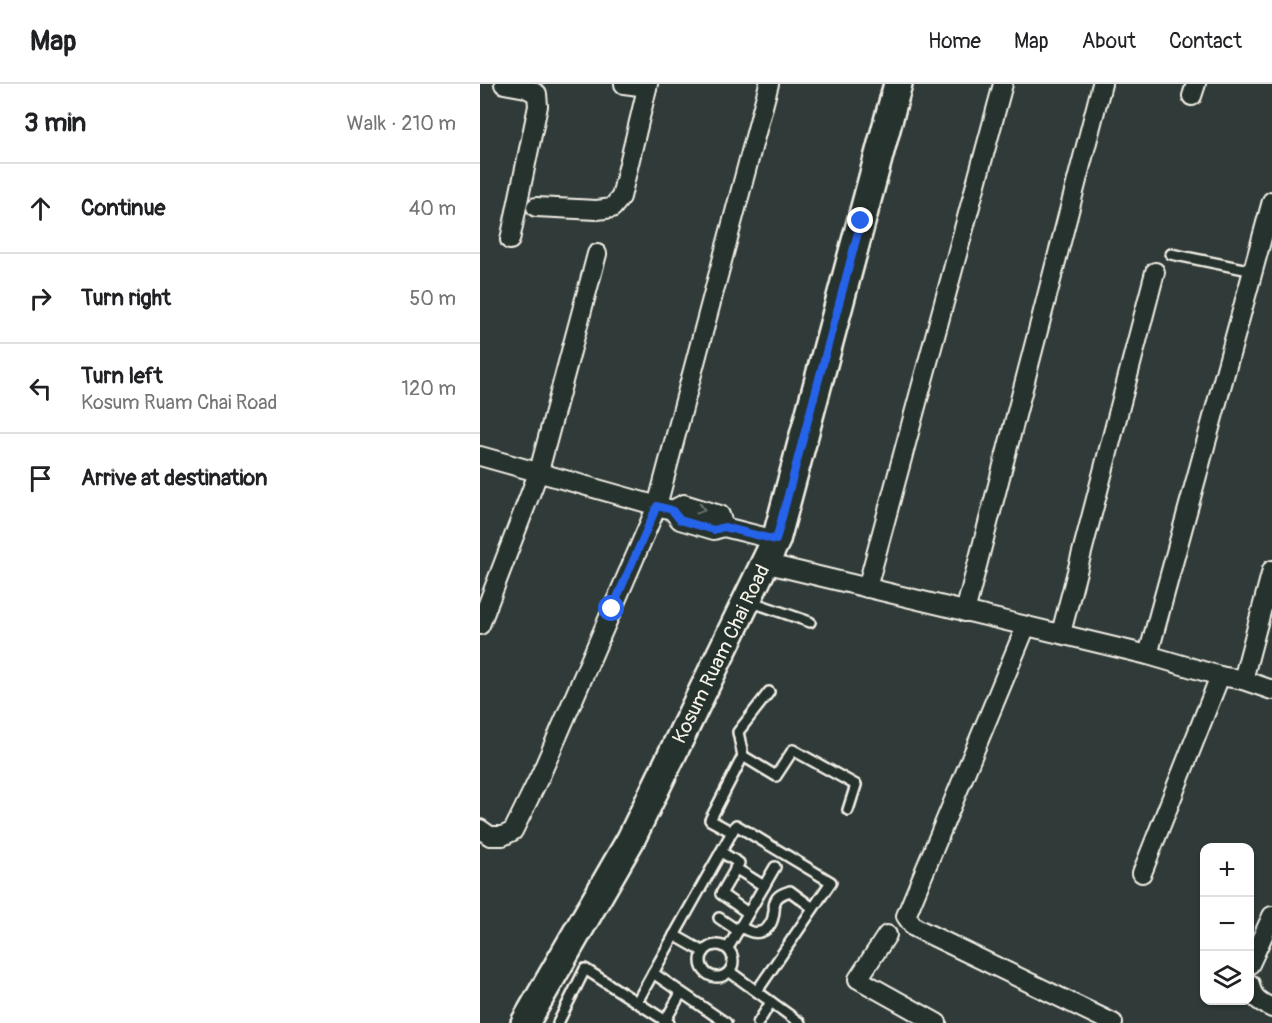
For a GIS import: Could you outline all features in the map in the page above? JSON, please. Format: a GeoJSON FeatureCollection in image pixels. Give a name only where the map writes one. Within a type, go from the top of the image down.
{"type":"FeatureCollection","features":[{"type":"Feature","properties":{"kind":"street"},"geometry":{"type":"LineString","coordinates":[[504,84],[526,88],[537,94],[538,106],[510,240]]}},
{"type":"Feature","properties":{"kind":"street"},"geometry":{"type":"LineString","coordinates":[[536,207],[597,210],[612,208],[621,197],[648,85],[624,84]]}},
{"type":"Feature","properties":{"kind":"street"},"geometry":{"type":"LineString","coordinates":[[480,830],[490,836],[503,836],[513,831],[665,508],[769,84]]}},
{"type":"Feature","properties":{"kind":"street","name":"Kosum Ruam Chai Road"},"geometry":{"type":"LineString","coordinates":[[525,1023],[631,840],[770,552],[898,84]]}},
{"type":"Feature","properties":{"kind":"street"},"geometry":{"type":"LineString","coordinates":[[867,588],[1003,84]]}},
{"type":"Feature","properties":{"kind":"street"},"geometry":{"type":"LineString","coordinates":[[965,612],[1102,84]]}},
{"type":"Feature","properties":{"kind":"street"},"geometry":{"type":"LineString","coordinates":[[1148,655],[1272,201]]}},
{"type":"Feature","properties":{"kind":"street"},"geometry":{"type":"LineString","coordinates":[[480,625],[539,471],[597,254]]}},
{"type":"Feature","properties":{"kind":"street"},"geometry":{"type":"LineString","coordinates":[[1061,633],[1155,272]]}},
{"type":"Feature","properties":{"kind":"street"},"geometry":{"type":"LineString","coordinates":[[480,456],[665,508],[684,504],[720,515],[724,527],[770,552],[867,588],[1061,633],[1220,676],[1243,680],[1272,690]]}},
{"type":"Feature","properties":{"kind":"street"},"geometry":{"type":"LineString","coordinates":[[1243,680],[1272,570]]}},
{"type":"Feature","properties":{"kind":"street"},"geometry":{"type":"LineString","coordinates":[[1026,626],[906,916],[914,927],[1113,1023]]}},
{"type":"Feature","properties":{"kind":"street"},"geometry":{"type":"LineString","coordinates":[[1142,873],[1220,676]]}},
{"type":"Feature","properties":{"kind":"street"},"geometry":{"type":"LineString","coordinates":[[1254,955],[1272,916]]}},
{"type":"Feature","properties":{"kind":"street"},"geometry":{"type":"LineString","coordinates":[[887,935],[858,978],[937,1023]]}},
{"type":"Feature","properties":{"kind":"street"},"geometry":{"type":"LineString","coordinates":[[1254,996],[1257,1000],[1272,1008]]}},
{"type":"Feature","properties":{"kind":"lane"},"geometry":{"type":"LineString","coordinates":[[1171,254],[1254,271]]}},
{"type":"Feature","properties":{"kind":"lane"},"geometry":{"type":"LineString","coordinates":[[747,600],[810,622]]}},
{"type":"Feature","properties":{"kind":"lane"},"geometry":{"type":"LineString","coordinates":[[732,832],[710,820],[743,756],[738,732],[769,692]]}},
{"type":"Feature","properties":{"kind":"lane"},"geometry":{"type":"LineString","coordinates":[[743,756],[776,776],[793,750],[856,785],[848,810]]}},
{"type":"Feature","properties":{"kind":"lane"},"geometry":{"type":"LineString","coordinates":[[637,1002],[736,825],[831,882],[756,992]]}},
{"type":"Feature","properties":{"kind":"lane"},"geometry":{"type":"LineString","coordinates":[[721,852],[739,862],[721,894],[748,913]]}},
{"type":"Feature","properties":{"kind":"lane"},"geometry":{"type":"LineString","coordinates":[[728,948],[775,867]]}},
{"type":"Feature","properties":{"kind":"lane"},"geometry":{"type":"LineString","coordinates":[[735,868],[764,886]]}},
{"type":"Feature","properties":{"kind":"lane"},"geometry":{"type":"LineString","coordinates":[[719,918],[749,933],[756,934],[769,926],[775,911],[774,904],[783,893],[790,891],[813,908]]}},
{"type":"Feature","properties":{"kind":"lane"},"geometry":{"type":"LineString","coordinates":[[674,935],[704,952]]}},
{"type":"Feature","properties":{"kind":"lane"},"geometry":{"type":"LineString","coordinates":[[712,945],[728,948],[734,962],[730,972],[721,978],[715,978],[706,973],[701,963],[704,952],[712,945]]}},
{"type":"Feature","properties":{"kind":"lane"},"geometry":{"type":"LineString","coordinates":[[558,1023],[585,969],[666,1022],[681,993]]}},
{"type":"Feature","properties":{"kind":"lane"},"geometry":{"type":"LineString","coordinates":[[730,972],[800,1023]]}},
{"type":"Feature","properties":{"kind":"lane"},"geometry":{"type":"LineString","coordinates":[[653,973],[726,1023]]}},
{"type":"Feature","properties":{"kind":"lane"},"geometry":{"type":"LineString","coordinates":[[758,1023],[771,1002]]}},
{"type":"Feature","properties":{"kind":"route"},"geometry":{"type":"LineString","coordinates":[[612,609],[657,506],[672,510],[680,520],[714,530],[724,527],[776,540],[861,221]]}}]}
